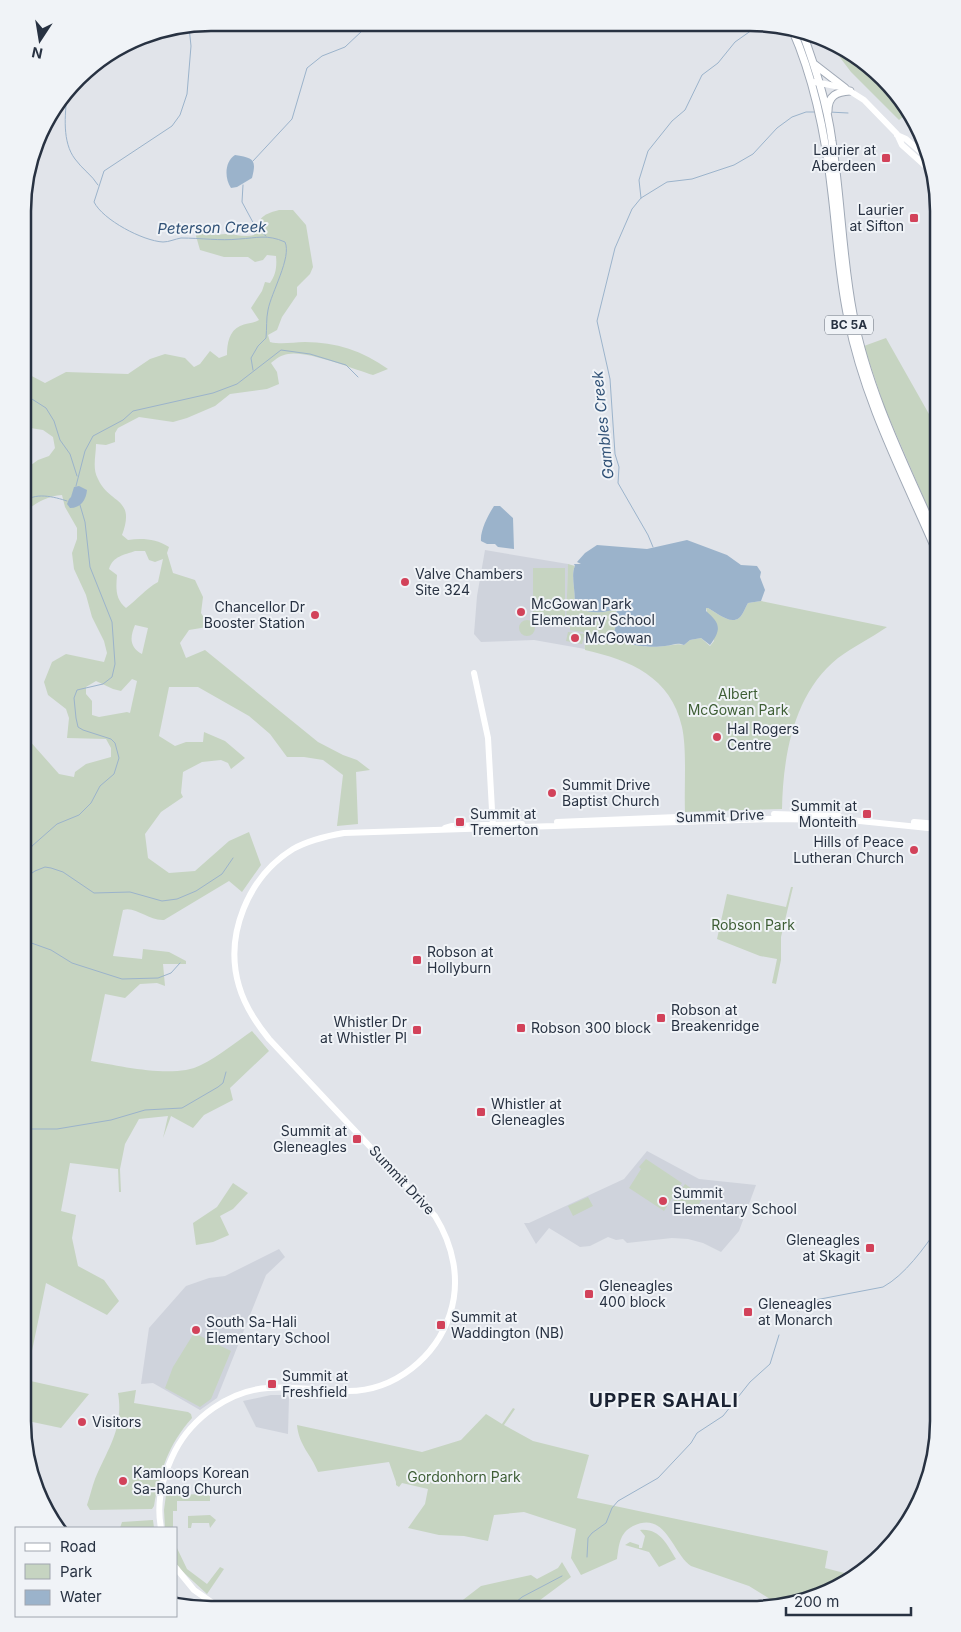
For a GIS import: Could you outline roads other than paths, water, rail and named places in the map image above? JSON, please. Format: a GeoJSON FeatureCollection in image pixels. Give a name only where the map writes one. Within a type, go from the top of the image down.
{"type":"FeatureCollection","features":[{"type":"Feature","properties":{"kind":"main road","name":"BC 5A"},"geometry":{"type":"LineString","coordinates":[[795,37],[811,82],[824,141],[832,191],[840,272],[852,338],[860,367],[875,407],[930,536]]}},
{"type":"Feature","properties":{"kind":"main road","name":"BC 5A"},"geometry":{"type":"LineString","coordinates":[[805,40],[819,82],[834,150],[850,297],[865,364],[883,414],[930,522]]}},
{"type":"Feature","properties":{"kind":"main road"},"geometry":{"type":"LineString","coordinates":[[813,64],[871,106],[897,134],[919,150]]}},
{"type":"Feature","properties":{"kind":"main road"},"geometry":{"type":"LineString","coordinates":[[811,82],[848,89]]}},
{"type":"Feature","properties":{"kind":"main road"},"geometry":{"type":"LineString","coordinates":[[828,118],[828,105],[833,95],[848,89]]}},
{"type":"Feature","properties":{"kind":"main road"},"geometry":{"type":"LineString","coordinates":[[897,134],[902,145],[924,166]]}},
{"type":"Feature","properties":{"kind":"main road"},"geometry":{"type":"LineString","coordinates":[[474,673],[488,738],[493,827]]}},
{"type":"Feature","properties":{"kind":"main road","name":"Summit Drive"},"geometry":{"type":"LineString","coordinates":[[161,1527],[159,1503],[167,1470],[179,1444],[200,1418],[230,1399],[258,1389],[296,1388],[348,1391],[387,1383],[412,1369],[425,1356],[444,1330],[454,1296],[453,1260],[448,1242],[435,1216],[265,1034],[253,1018],[239,988],[234,962],[238,925],[245,905],[260,880],[272,866],[295,848],[319,838],[344,833],[452,830],[791,814],[930,823]]}},
{"type":"Feature","properties":{"kind":"main road","name":"Summit Drive"},"geometry":{"type":"LineString","coordinates":[[493,827],[768,818],[850,820],[930,828]]}},
{"type":"Feature","properties":{"kind":"main road"},"geometry":{"type":"LineString","coordinates":[[178,1570],[194,1590],[210,1601]]}},
{"type":"Feature","properties":{"kind":"water"},"geometry":{"type":"Polygon","coordinates":[[[235,155],[252,160],[254,167],[252,178],[237,187],[231,188],[227,179],[227,165],[235,155]]]}},
{"type":"Feature","properties":{"kind":"water"},"geometry":{"type":"Polygon","coordinates":[[[79,486],[87,490],[85,497],[80,505],[70,508],[67,504],[69,499],[74,487],[79,486]]]}},
{"type":"Feature","properties":{"kind":"water"},"geometry":{"type":"Polygon","coordinates":[[[494,506],[500,506],[513,518],[514,549],[498,547],[495,544],[487,544],[481,541],[483,528],[494,506]]]}},
{"type":"Feature","properties":{"kind":"water"},"geometry":{"type":"Polygon","coordinates":[[[687,540],[727,555],[741,565],[757,566],[761,572],[760,577],[765,590],[761,601],[748,603],[742,615],[735,620],[727,619],[706,608],[706,611],[718,626],[716,635],[710,645],[701,638],[690,640],[684,645],[652,647],[630,644],[623,641],[614,632],[618,619],[614,614],[617,611],[628,608],[628,605],[600,612],[574,608],[574,564],[581,564],[577,562],[585,553],[597,545],[647,549],[687,540]]]}},
{"type":"Feature","properties":{"kind":"waterway"},"geometry":{"type":"LineString","coordinates":[[253,161],[292,119],[307,68],[322,56],[345,47],[362,31]]}},
{"type":"Feature","properties":{"kind":"waterway","name":"Gambles Creek"},"geometry":{"type":"LineString","coordinates":[[641,198],[639,180],[648,151],[672,121],[685,110],[702,75],[718,63],[735,42],[751,31]]}},
{"type":"Feature","properties":{"kind":"waterway","name":"Peterson Creek"},"geometry":{"type":"LineString","coordinates":[[190,33],[191,46],[187,94],[180,115],[172,126],[104,171],[94,202],[106,216],[124,228],[155,241],[165,242],[181,238],[225,240],[262,237],[285,242],[286,257],[268,310],[266,338],[258,346],[251,358],[253,370]]}},
{"type":"Feature","properties":{"kind":"waterway"},"geometry":{"type":"LineString","coordinates":[[66,104],[65,128],[68,145],[75,159],[98,185]]}},
{"type":"Feature","properties":{"kind":"waterway","name":"Gambles Creek"},"geometry":{"type":"LineString","coordinates":[[653,547],[618,483],[619,467],[615,454],[610,379],[597,321],[615,248],[632,209],[641,198],[667,182],[692,179],[734,165],[753,154],[777,128],[792,117],[806,112],[815,112]]}},
{"type":"Feature","properties":{"kind":"waterway"},"geometry":{"type":"LineString","coordinates":[[829,112],[848,113]]}},
{"type":"Feature","properties":{"kind":"waterway"},"geometry":{"type":"LineString","coordinates":[[243,185],[242,202],[256,228],[266,236]]}},
{"type":"Feature","properties":{"kind":"waterway","name":"Peterson Creek"},"geometry":{"type":"LineString","coordinates":[[76,486],[85,451],[93,436],[123,420],[133,411],[213,393],[237,384],[281,350],[310,354],[346,365],[358,377]]}},
{"type":"Feature","properties":{"kind":"waterway"},"geometry":{"type":"LineString","coordinates":[[31,398],[46,408],[54,421],[60,440],[70,454],[77,476]]}},
{"type":"Feature","properties":{"kind":"waterway"},"geometry":{"type":"LineString","coordinates":[[31,498],[38,496],[50,497],[67,501]]}},
{"type":"Feature","properties":{"kind":"waterway","name":"Peterson Creek"},"geometry":{"type":"LineString","coordinates":[[31,848],[57,824],[79,815],[91,803],[100,786],[114,774],[119,758],[115,743],[111,739],[83,730],[78,727],[76,718],[74,698],[77,690],[103,684],[112,677],[115,664],[112,622],[90,567],[85,522],[80,505]]}},
{"type":"Feature","properties":{"kind":"waterway"},"geometry":{"type":"LineString","coordinates":[[31,874],[45,867],[51,868],[63,872],[94,893],[130,892],[162,901],[177,899],[196,891],[222,874],[233,858]]}},
{"type":"Feature","properties":{"kind":"waterway"},"geometry":{"type":"LineString","coordinates":[[31,943],[51,950],[72,963],[122,979],[158,978],[171,973],[180,963]]}},
{"type":"Feature","properties":{"kind":"waterway"},"geometry":{"type":"LineString","coordinates":[[31,1129],[57,1129],[111,1120],[145,1110],[182,1108],[223,1083],[226,1072]]}},
{"type":"Feature","properties":{"kind":"waterway"},"geometry":{"type":"LineString","coordinates":[[798,1311],[810,1301],[883,1287],[899,1276],[930,1239]]}},
{"type":"Feature","properties":{"kind":"waterway"},"geometry":{"type":"LineString","coordinates":[[587,1557],[588,1538],[606,1523],[612,1508],[618,1501],[658,1478],[691,1443],[697,1433],[723,1416],[750,1382],[770,1364],[779,1335]]}},
{"type":"Feature","properties":{"kind":"waterway"},"geometry":{"type":"LineString","coordinates":[[517,1601],[562,1576]]}},
{"type":"Feature","properties":{"kind":"place","name":"Laurier at Aberdeen"},"geometry":{"type":"Point","coordinates":[886,158]}},
{"type":"Feature","properties":{"kind":"place","name":"Laurier at Sifton"},"geometry":{"type":"Point","coordinates":[914,218]}},
{"type":"Feature","properties":{"kind":"place","name":"Valve Chambers Site 324"},"geometry":{"type":"Point","coordinates":[405,582]}},
{"type":"Feature","properties":{"kind":"place","name":"McGowan Park Elementary School"},"geometry":{"type":"Point","coordinates":[521,612]}},
{"type":"Feature","properties":{"kind":"place","name":"Chancellor Dr Booster Station"},"geometry":{"type":"Point","coordinates":[315,615]}},
{"type":"Feature","properties":{"kind":"place","name":"McGowan"},"geometry":{"type":"Point","coordinates":[575,638]}},
{"type":"Feature","properties":{"kind":"place","name":"Hal Rogers Centre"},"geometry":{"type":"Point","coordinates":[717,737]}},
{"type":"Feature","properties":{"kind":"place","name":"Summit Drive Baptist Church"},"geometry":{"type":"Point","coordinates":[552,793]}},
{"type":"Feature","properties":{"kind":"place","name":"Summit at Monteith"},"geometry":{"type":"Point","coordinates":[867,814]}},
{"type":"Feature","properties":{"kind":"place","name":"Summit at Tremerton"},"geometry":{"type":"Point","coordinates":[460,822]}},
{"type":"Feature","properties":{"kind":"place","name":"Hills of Peace Lutheran Church"},"geometry":{"type":"Point","coordinates":[914,850]}},
{"type":"Feature","properties":{"kind":"place","name":"Robson at Hollyburn"},"geometry":{"type":"Point","coordinates":[417,960]}},
{"type":"Feature","properties":{"kind":"place","name":"Robson at Breakenridge"},"geometry":{"type":"Point","coordinates":[661,1018]}},
{"type":"Feature","properties":{"kind":"place","name":"Robson 300 block"},"geometry":{"type":"Point","coordinates":[521,1028]}},
{"type":"Feature","properties":{"kind":"place","name":"Whistler Dr at Whistler Pl"},"geometry":{"type":"Point","coordinates":[417,1030]}},
{"type":"Feature","properties":{"kind":"place","name":"Whistler at Gleneagles"},"geometry":{"type":"Point","coordinates":[481,1112]}},
{"type":"Feature","properties":{"kind":"place","name":"Summit at Gleneagles"},"geometry":{"type":"Point","coordinates":[357,1139]}},
{"type":"Feature","properties":{"kind":"place","name":"Summit Elementary School"},"geometry":{"type":"Point","coordinates":[663,1201]}},
{"type":"Feature","properties":{"kind":"place","name":"Gleneagles at Skagit"},"geometry":{"type":"Point","coordinates":[870,1248]}},
{"type":"Feature","properties":{"kind":"place","name":"Gleneagles 400 block"},"geometry":{"type":"Point","coordinates":[589,1294]}},
{"type":"Feature","properties":{"kind":"place","name":"Gleneagles at Monarch"},"geometry":{"type":"Point","coordinates":[748,1312]}},
{"type":"Feature","properties":{"kind":"place","name":"Summit at Waddington (NB)"},"geometry":{"type":"Point","coordinates":[441,1325]}},
{"type":"Feature","properties":{"kind":"place","name":"South Sa-Hali Elementary School"},"geometry":{"type":"Point","coordinates":[196,1330]}},
{"type":"Feature","properties":{"kind":"place","name":"Summit at Freshfield"},"geometry":{"type":"Point","coordinates":[272,1384]}},
{"type":"Feature","properties":{"kind":"place","name":"Visitors"},"geometry":{"type":"Point","coordinates":[82,1422]}},
{"type":"Feature","properties":{"kind":"place","name":"Kamloops Korean Sa-Rang Church"},"geometry":{"type":"Point","coordinates":[123,1481]}},
{"type":"Feature","properties":{"kind":"district","name":"UPPER SAHALI"},"geometry":{"type":"Point","coordinates":[664,1400]}},
{"type":"Feature","properties":{"kind":"park label","name":"Albert McGowan Park"},"geometry":{"type":"Point","coordinates":[738,702]}},
{"type":"Feature","properties":{"kind":"park label","name":"Robson Park"},"geometry":{"type":"Point","coordinates":[753,925]}},
{"type":"Feature","properties":{"kind":"park label","name":"Gordonhorn Park"},"geometry":{"type":"Point","coordinates":[464,1477]}}]}
